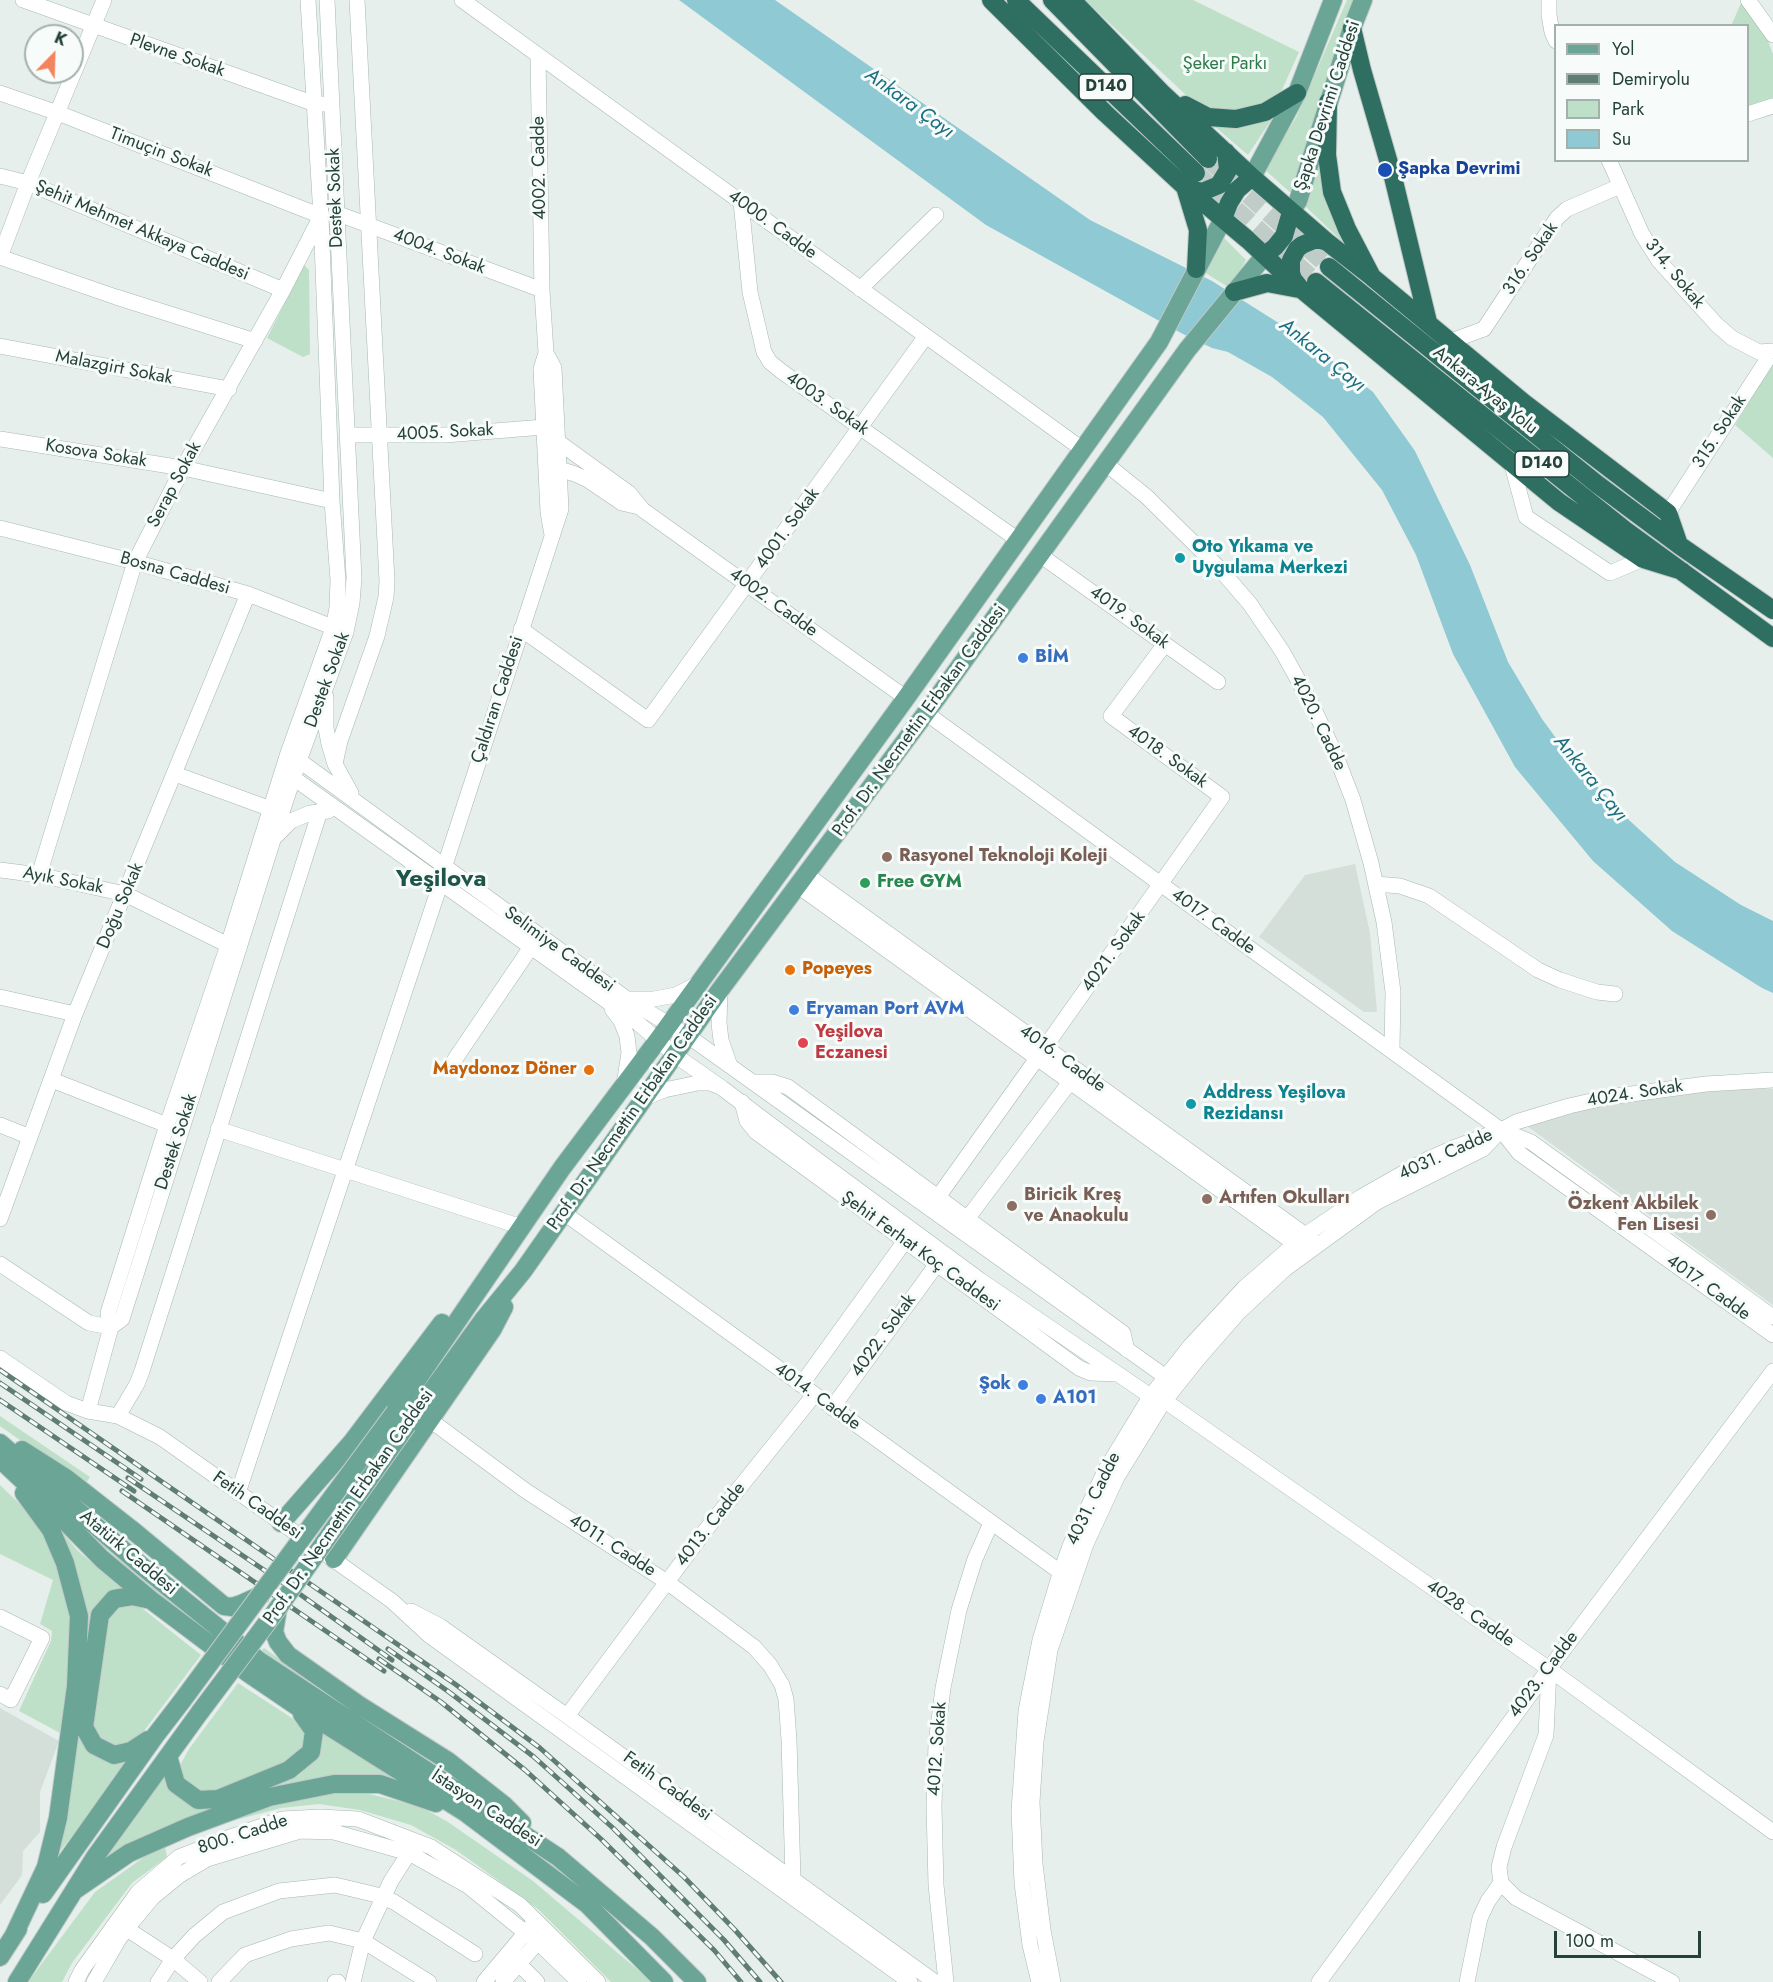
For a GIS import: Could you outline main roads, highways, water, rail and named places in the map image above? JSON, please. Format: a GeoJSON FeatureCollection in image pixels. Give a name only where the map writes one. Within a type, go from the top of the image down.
{"type":"FeatureCollection","features":[{"type":"Feature","properties":{"kind":"highway"},"geometry":{"type":"LineString","coordinates":[[991,0],[1105,113],[1190,180],[1223,219],[1264,255],[1308,286],[1512,465],[1558,502],[1643,559],[1682,571]]}},
{"type":"Feature","properties":{"kind":"highway","name":"D140"},"geometry":{"type":"LineString","coordinates":[[1016,0],[1190,180]]}},
{"type":"Feature","properties":{"kind":"highway","name":"D140"},"geometry":{"type":"LineString","coordinates":[[1052,0],[1208,159]]}},
{"type":"Feature","properties":{"kind":"highway"},"geometry":{"type":"LineString","coordinates":[[1072,0],[1161,92],[1291,212],[1428,322],[1524,404],[1668,513],[1679,545]]}},
{"type":"Feature","properties":{"kind":"highway"},"geometry":{"type":"LineString","coordinates":[[1352,28],[1393,177],[1428,322]]}},
{"type":"Feature","properties":{"kind":"highway"},"geometry":{"type":"LineString","coordinates":[[1161,92],[1208,117],[1222,119],[1236,119],[1265,112],[1297,93]]}},
{"type":"Feature","properties":{"kind":"highway"},"geometry":{"type":"LineString","coordinates":[[1328,102],[1327,155],[1332,192],[1347,229],[1372,277]]}},
{"type":"Feature","properties":{"kind":"highway"},"geometry":{"type":"LineString","coordinates":[[1190,180],[1190,190],[1202,192],[1214,189],[1228,170],[1226,152]]}},
{"type":"Feature","properties":{"kind":"highway"},"geometry":{"type":"LineString","coordinates":[[1223,219],[1237,190],[1252,177]]}},
{"type":"Feature","properties":{"kind":"highway"},"geometry":{"type":"LineString","coordinates":[[1190,180],[1198,230],[1196,269]]}},
{"type":"Feature","properties":{"kind":"highway"},"geometry":{"type":"LineString","coordinates":[[1264,255],[1284,236],[1291,212]]}},
{"type":"Feature","properties":{"kind":"highway"},"geometry":{"type":"LineString","coordinates":[[1308,286],[1296,285],[1290,273],[1293,254],[1308,242],[1321,240],[1327,242]]}},
{"type":"Feature","properties":{"kind":"highway","name":"Ankara-Ayaş Yolu"},"geometry":{"type":"LineString","coordinates":[[1329,267],[1597,484],[1679,545],[1773,610]]}},
{"type":"Feature","properties":{"kind":"highway"},"geometry":{"type":"LineString","coordinates":[[1234,292],[1267,283],[1308,286]]}},
{"type":"Feature","properties":{"kind":"highway","name":"Ankara-Ayaş Yolu"},"geometry":{"type":"LineString","coordinates":[[1308,286],[1625,530],[1773,638]]}},
{"type":"Feature","properties":{"kind":"main road","name":"Şapka Devrimi Caddesi"},"geometry":{"type":"LineString","coordinates":[[1252,177],[1297,93],[1333,0]]}},
{"type":"Feature","properties":{"kind":"main road","name":"Şapka Devrimi Caddesi"},"geometry":{"type":"LineString","coordinates":[[1291,212],[1298,201],[1328,102],[1363,0]]}},
{"type":"Feature","properties":{"kind":"main road","name":"Prof. Dr. Necmettin Erbakan Caddesi"},"geometry":{"type":"LineString","coordinates":[[17,1982],[94,1857],[278,1608],[401,1419],[488,1277],[562,1168],[658,1040],[906,698],[1159,342],[1223,219]]}},
{"type":"Feature","properties":{"kind":"main road","name":"Prof. Dr. Necmettin Erbakan Caddesi"},"geometry":{"type":"LineString","coordinates":[[4,1949],[155,1736],[261,1595],[401,1419],[523,1271],[720,990],[926,713],[1187,350],[1264,255]]}},
{"type":"Feature","properties":{"kind":"main road"},"geometry":{"type":"LineString","coordinates":[[334,1559],[492,1330],[523,1271]]}},
{"type":"Feature","properties":{"kind":"main road"},"geometry":{"type":"LineString","coordinates":[[281,1523],[352,1442],[442,1323],[488,1277]]}},
{"type":"Feature","properties":{"kind":"main road"},"geometry":{"type":"LineString","coordinates":[[0,1437],[66,1478],[131,1529],[241,1622],[358,1705],[448,1761],[504,1805],[558,1857]]}},
{"type":"Feature","properties":{"kind":"main road","name":"Atatürk Caddesi"},"geometry":{"type":"LineString","coordinates":[[0,1443],[253,1666]]}},
{"type":"Feature","properties":{"kind":"main road"},"geometry":{"type":"LineString","coordinates":[[0,1460],[51,1530],[65,1563],[79,1616],[76,1686],[58,1818],[46,1867],[4,1949]]}},
{"type":"Feature","properties":{"kind":"main road","name":"Atatürk Caddesi"},"geometry":{"type":"LineString","coordinates":[[0,1460],[102,1559],[151,1600],[253,1666]]}},
{"type":"Feature","properties":{"kind":"main road"},"geometry":{"type":"LineString","coordinates":[[224,1606],[232,1607],[261,1595]]}},
{"type":"Feature","properties":{"kind":"main road"},"geometry":{"type":"LineString","coordinates":[[151,1600],[132,1596],[114,1599],[100,1615],[84,1727],[94,1745],[114,1755],[131,1751],[155,1736]]}},
{"type":"Feature","properties":{"kind":"main road"},"geometry":{"type":"LineString","coordinates":[[278,1608],[274,1632],[288,1655]]}},
{"type":"Feature","properties":{"kind":"main road","name":"İstasyon Caddesi"},"geometry":{"type":"LineString","coordinates":[[253,1666],[298,1707],[466,1813],[587,1904],[664,1982]]}},
{"type":"Feature","properties":{"kind":"main road","name":"İstasyon Caddesi"},"geometry":{"type":"LineString","coordinates":[[253,1666],[558,1857],[652,1937],[697,1982]]}},
{"type":"Feature","properties":{"kind":"main road"},"geometry":{"type":"LineString","coordinates":[[168,1756],[176,1784],[198,1800],[218,1799],[289,1770],[311,1752],[314,1731],[298,1707]]}},
{"type":"Feature","properties":{"kind":"main road"},"geometry":{"type":"LineString","coordinates":[[75,1890],[129,1853],[188,1827],[269,1797],[334,1784],[380,1784],[466,1813]]}},
{"type":"Feature","properties":{"kind":"water","name":"Ankara Çayı"},"geometry":{"type":"Polygon","coordinates":[[[679,0],[775,0],[1090,220],[1212,281],[1304,339],[1373,392],[1415,451],[1470,565],[1508,662],[1542,719],[1572,760],[1630,821],[1675,862],[1741,905],[1773,921],[1773,993],[1672,931],[1593,861],[1515,767],[1453,654],[1416,555],[1382,490],[1323,417],[1272,377],[1228,352],[1212,348],[1181,333],[986,225],[679,0]]]}},
{"type":"Feature","properties":{"kind":"tunnel"},"geometry":{"type":"LineString","coordinates":[[1208,159],[1329,267]]}},
{"type":"Feature","properties":{"kind":"tunnel"},"geometry":{"type":"LineString","coordinates":[[1196,173],[1316,282]]}},
{"type":"Feature","properties":{"kind":"railway"},"geometry":{"type":"LineString","coordinates":[[0,1370],[455,1684],[540,1748],[684,1877],[781,1982]]}},
{"type":"Feature","properties":{"kind":"railway"},"geometry":{"type":"LineString","coordinates":[[0,1383],[141,1479]]}},
{"type":"Feature","properties":{"kind":"railway"},"geometry":{"type":"LineString","coordinates":[[0,1400],[134,1491]]}},
{"type":"Feature","properties":{"kind":"railway"},"geometry":{"type":"LineString","coordinates":[[128,1478],[301,1595],[392,1660]]}},
{"type":"Feature","properties":{"kind":"railway"},"geometry":{"type":"LineString","coordinates":[[122,1491],[384,1671]]}},
{"type":"Feature","properties":{"kind":"railway"},"geometry":{"type":"LineString","coordinates":[[388,1649],[534,1757],[613,1828],[724,1940],[760,1982]]}},
{"type":"Feature","properties":{"kind":"railway"},"geometry":{"type":"LineString","coordinates":[[379,1659],[441,1702],[525,1770],[601,1839],[714,1950],[741,1982]]}},
{"type":"Feature","properties":{"kind":"place","name":"Şapka Devrimi"},"geometry":{"type":"Point","coordinates":[1385,170]}},
{"type":"Feature","properties":{"kind":"place","name":"Oto Yıkama ve Uygulama Merkezi"},"geometry":{"type":"Point","coordinates":[1180,558]}},
{"type":"Feature","properties":{"kind":"place","name":"BİM"},"geometry":{"type":"Point","coordinates":[1023,658]}},
{"type":"Feature","properties":{"kind":"place","name":"Rasyonel Teknoloji Koleji"},"geometry":{"type":"Point","coordinates":[887,857]}},
{"type":"Feature","properties":{"kind":"place","name":"Free GYM"},"geometry":{"type":"Point","coordinates":[865,883]}},
{"type":"Feature","properties":{"kind":"place","name":"Popeyes"},"geometry":{"type":"Point","coordinates":[790,970]}},
{"type":"Feature","properties":{"kind":"place","name":"Eryaman Port AVM"},"geometry":{"type":"Point","coordinates":[794,1010]}},
{"type":"Feature","properties":{"kind":"place","name":"Yeşilova Eczanesi"},"geometry":{"type":"Point","coordinates":[803,1043]}},
{"type":"Feature","properties":{"kind":"place","name":"Maydonoz Döner"},"geometry":{"type":"Point","coordinates":[589,1070]}},
{"type":"Feature","properties":{"kind":"place","name":"Address Yeşilova Rezidansı"},"geometry":{"type":"Point","coordinates":[1191,1104]}},
{"type":"Feature","properties":{"kind":"place","name":"Artıfen Okulları"},"geometry":{"type":"Point","coordinates":[1207,1199]}},
{"type":"Feature","properties":{"kind":"place","name":"Biricik Kreş ve Anaokulu"},"geometry":{"type":"Point","coordinates":[1012,1206]}},
{"type":"Feature","properties":{"kind":"place","name":"Özkent Akbilek Fen Lisesi"},"geometry":{"type":"Point","coordinates":[1711,1215]}},
{"type":"Feature","properties":{"kind":"place","name":"Şok"},"geometry":{"type":"Point","coordinates":[1023,1385]}},
{"type":"Feature","properties":{"kind":"place","name":"A101"},"geometry":{"type":"Point","coordinates":[1041,1399]}},
{"type":"Feature","properties":{"kind":"district","name":"Yeşilova"},"geometry":{"type":"Point","coordinates":[441,880]}},
{"type":"Feature","properties":{"kind":"park label","name":"Şeker Parkı"},"geometry":{"type":"Point","coordinates":[1225,65]}}]}
